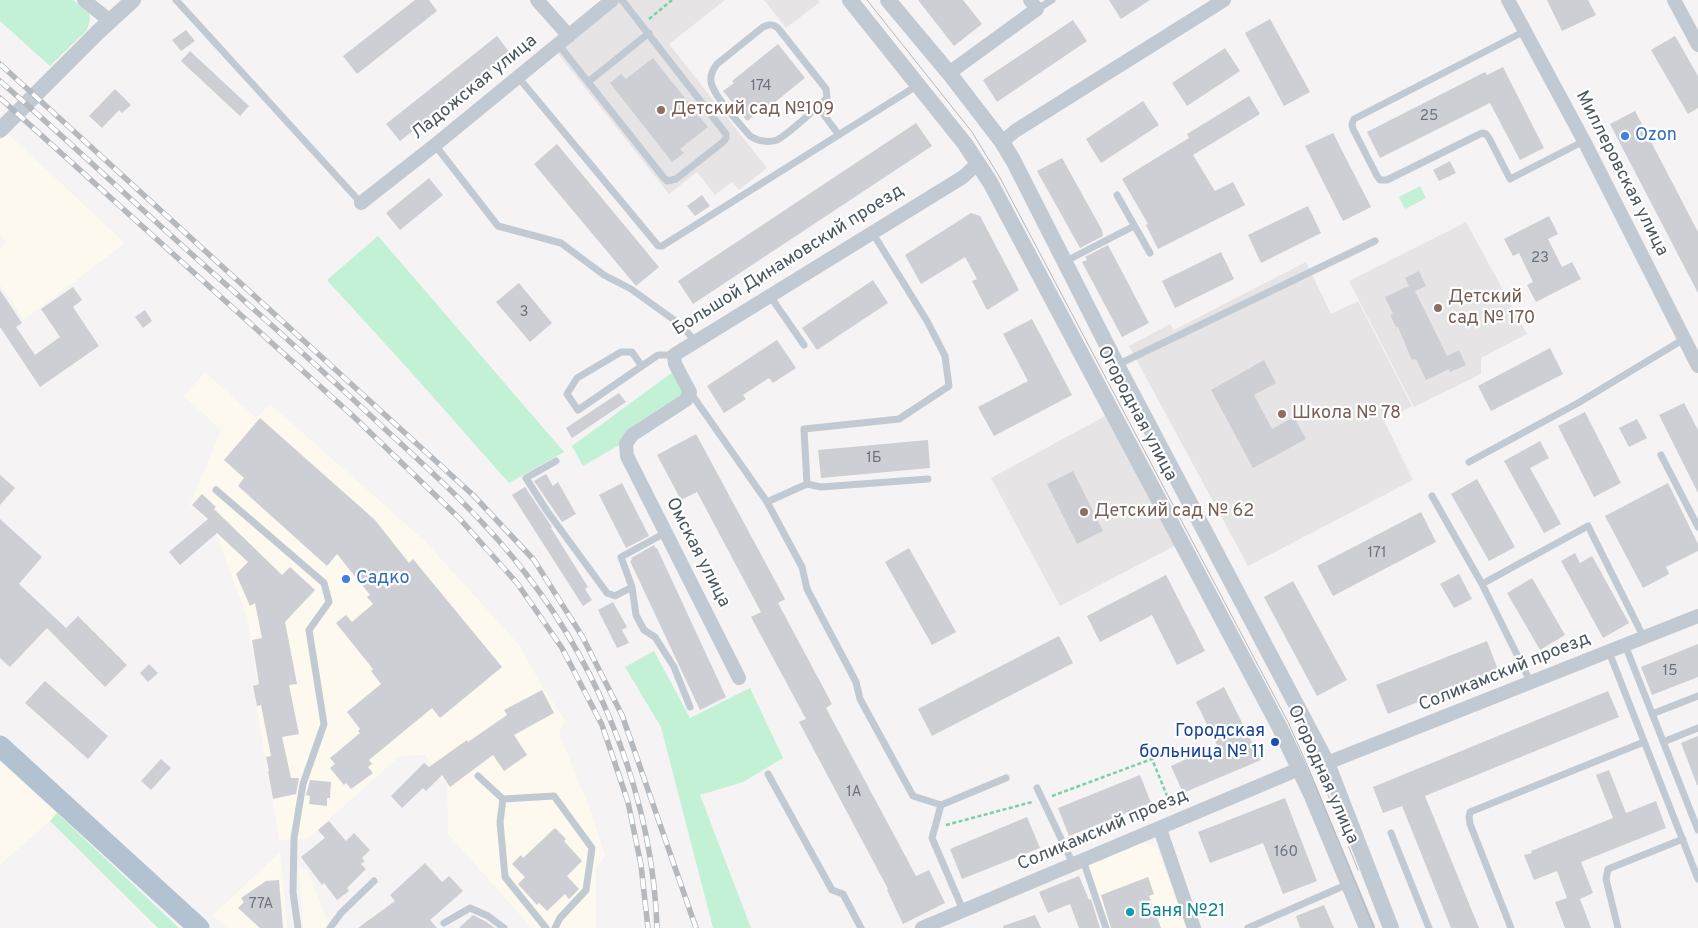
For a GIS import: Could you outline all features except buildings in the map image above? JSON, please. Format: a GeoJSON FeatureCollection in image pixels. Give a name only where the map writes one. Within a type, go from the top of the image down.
{"type":"FeatureCollection","features":[{"type":"Feature","properties":{"kind":"main road"},"geometry":{"type":"LineString","coordinates":[[0,746],[199,928]]}},
{"type":"Feature","properties":{"kind":"street"},"geometry":{"type":"LineString","coordinates":[[84,0],[110,21]]}},
{"type":"Feature","properties":{"kind":"street"},"geometry":{"type":"LineString","coordinates":[[0,130],[133,0]]}},
{"type":"Feature","properties":{"kind":"street"},"geometry":{"type":"LineString","coordinates":[[538,0],[564,40]]}},
{"type":"Feature","properties":{"kind":"street","name":"Ладожская улица"},"geometry":{"type":"LineString","coordinates":[[361,203],[612,0]]}},
{"type":"Feature","properties":{"kind":"street","name":"Огородная улица"},"geometry":{"type":"LineString","coordinates":[[850,0],[918,84],[978,163],[1280,728],[1367,928]]}},
{"type":"Feature","properties":{"kind":"street","name":"Огородная улица"},"geometry":{"type":"LineString","coordinates":[[888,0],[949,73],[1002,142],[1326,764],[1391,928]]}},
{"type":"Feature","properties":{"kind":"street"},"geometry":{"type":"LineString","coordinates":[[1002,142],[1015,131],[1224,0]]}},
{"type":"Feature","properties":{"kind":"street","name":"Миллеровская улица"},"geometry":{"type":"LineString","coordinates":[[1508,0],[1584,141],[1684,339],[1696,357]]}},
{"type":"Feature","properties":{"kind":"street"},"geometry":{"type":"LineString","coordinates":[[1674,0],[1698,45]]}},
{"type":"Feature","properties":{"kind":"street"},"geometry":{"type":"LineString","coordinates":[[949,73],[1033,4]]}},
{"type":"Feature","properties":{"kind":"street","name":"Большой Динамовский проезд"},"geometry":{"type":"LineString","coordinates":[[690,392],[675,364],[674,355],[963,177],[978,163]]}},
{"type":"Feature","properties":{"kind":"street","name":"Омская улица"},"geometry":{"type":"LineString","coordinates":[[690,392],[686,400],[632,434],[626,444],[626,456],[739,678]]}},
{"type":"Feature","properties":{"kind":"street","name":"Соликамский проезд"},"geometry":{"type":"LineString","coordinates":[[1326,764],[1698,616]]}},
{"type":"Feature","properties":{"kind":"street","name":"Соликамский проезд"},"geometry":{"type":"LineString","coordinates":[[922,928],[938,925],[963,910],[1160,829],[1299,769]]}},
{"type":"Feature","properties":{"kind":"street"},"geometry":{"type":"LineString","coordinates":[[1160,829],[1194,928]]}},
{"type":"Feature","properties":{"kind":"lane"},"geometry":{"type":"LineString","coordinates":[[176,0],[361,203]]}},
{"type":"Feature","properties":{"kind":"lane"},"geometry":{"type":"LineString","coordinates":[[564,40],[588,82],[664,178],[667,181],[676,179],[723,142],[726,134],[622,0]]}},
{"type":"Feature","properties":{"kind":"lane"},"geometry":{"type":"LineString","coordinates":[[1033,4],[1052,0]]}},
{"type":"Feature","properties":{"kind":"lane"},"geometry":{"type":"LineString","coordinates":[[774,25],[826,89],[827,98],[818,107],[777,139],[757,140],[750,136],[714,91],[711,81],[712,71],[717,64],[764,27],[774,25]]}},
{"type":"Feature","properties":{"kind":"lane"},"geometry":{"type":"LineString","coordinates":[[1525,32],[1354,119],[1352,124],[1354,129],[1380,180],[1387,180],[1482,133],[1486,134],[1489,138],[1510,179],[1584,141]]}},
{"type":"Feature","properties":{"kind":"lane"},"geometry":{"type":"LineString","coordinates":[[588,82],[649,33]]}},
{"type":"Feature","properties":{"kind":"lane"},"geometry":{"type":"LineString","coordinates":[[518,77],[658,246],[667,244],[918,84]]}},
{"type":"Feature","properties":{"kind":"lane"},"geometry":{"type":"LineString","coordinates":[[818,107],[839,135]]}},
{"type":"Feature","properties":{"kind":"lane"},"geometry":{"type":"LineString","coordinates":[[435,145],[498,226],[561,243],[604,275],[632,289],[681,325],[695,341]]}},
{"type":"Feature","properties":{"kind":"lane"},"geometry":{"type":"LineString","coordinates":[[1117,196],[1150,253]]}},
{"type":"Feature","properties":{"kind":"lane"},"geometry":{"type":"LineString","coordinates":[[1065,262],[1134,226]]}},
{"type":"Feature","properties":{"kind":"lane"},"geometry":{"type":"LineString","coordinates":[[807,484],[804,429],[899,419],[949,386],[945,356],[927,321],[872,232]]}},
{"type":"Feature","properties":{"kind":"lane"},"geometry":{"type":"LineString","coordinates":[[1117,365],[1375,241]]}},
{"type":"Feature","properties":{"kind":"lane"},"geometry":{"type":"LineString","coordinates":[[770,295],[804,345]]}},
{"type":"Feature","properties":{"kind":"lane"},"geometry":{"type":"LineString","coordinates":[[1469,462],[1578,403],[1684,339]]}},
{"type":"Feature","properties":{"kind":"lane"},"geometry":{"type":"LineString","coordinates":[[641,366],[632,352],[621,352],[577,378],[567,394],[578,410],[658,355],[674,355]]}},
{"type":"Feature","properties":{"kind":"lane"},"geometry":{"type":"LineString","coordinates":[[690,392],[767,502],[802,567],[807,589],[856,682],[860,699],[913,796],[940,805],[1006,778]]}},
{"type":"Feature","properties":{"kind":"lane"},"geometry":{"type":"LineString","coordinates":[[1661,455],[1698,527]]}},
{"type":"Feature","properties":{"kind":"lane"},"geometry":{"type":"LineString","coordinates":[[556,461],[526,478],[607,593],[615,596],[632,587]]}},
{"type":"Feature","properties":{"kind":"lane"},"geometry":{"type":"LineString","coordinates":[[767,502],[807,484],[821,487],[928,479]]}},
{"type":"Feature","properties":{"kind":"lane"},"geometry":{"type":"LineString","coordinates":[[216,490],[324,583],[329,602],[309,630],[324,724],[302,784],[294,838],[294,892],[298,928]]}},
{"type":"Feature","properties":{"kind":"lane"},"geometry":{"type":"LineString","coordinates":[[1432,496],[1482,584],[1530,683]]}},
{"type":"Feature","properties":{"kind":"lane"},"geometry":{"type":"LineString","coordinates":[[1482,584],[1588,526],[1644,638]]}},
{"type":"Feature","properties":{"kind":"lane"},"geometry":{"type":"LineString","coordinates":[[665,532],[621,556],[632,587],[636,615],[644,630],[656,637],[674,667],[690,707]]}},
{"type":"Feature","properties":{"kind":"lane"},"geometry":{"type":"LineString","coordinates":[[1625,645],[1698,830]]}},
{"type":"Feature","properties":{"kind":"lane"},"geometry":{"type":"LineString","coordinates":[[1609,652],[1698,879]]}},
{"type":"Feature","properties":{"kind":"lane"},"geometry":{"type":"LineString","coordinates":[[1652,714],[1698,696]]}},
{"type":"Feature","properties":{"kind":"lane"},"geometry":{"type":"LineString","coordinates":[[1663,742],[1698,728]]}},
{"type":"Feature","properties":{"kind":"lane"},"geometry":{"type":"LineString","coordinates":[[1511,928],[1470,824],[1470,812],[1644,742]]}},
{"type":"Feature","properties":{"kind":"lane"},"geometry":{"type":"LineString","coordinates":[[768,774],[832,890],[843,894],[861,928]]}},
{"type":"Feature","properties":{"kind":"lane"},"geometry":{"type":"LineString","coordinates":[[478,776],[503,799],[554,796],[592,848],[586,890],[560,918],[555,928]]}},
{"type":"Feature","properties":{"kind":"lane"},"geometry":{"type":"LineString","coordinates":[[1036,788],[1078,862],[1106,928]]}},
{"type":"Feature","properties":{"kind":"lane"},"geometry":{"type":"LineString","coordinates":[[503,799],[500,822],[505,877],[546,928]]}},
{"type":"Feature","properties":{"kind":"lane"},"geometry":{"type":"LineString","coordinates":[[940,805],[932,838],[963,910]]}},
{"type":"Feature","properties":{"kind":"lane"},"geometry":{"type":"LineString","coordinates":[[1391,833],[1429,928]]}},
{"type":"Feature","properties":{"kind":"lane"},"geometry":{"type":"LineString","coordinates":[[1618,928],[1606,879],[1608,869],[1683,839]]}},
{"type":"Feature","properties":{"kind":"lane"},"geometry":{"type":"LineString","coordinates":[[330,928],[341,913],[374,881]]}},
{"type":"Feature","properties":{"kind":"lane"},"geometry":{"type":"LineString","coordinates":[[1248,928],[1348,884]]}},
{"type":"Feature","properties":{"kind":"lane"},"geometry":{"type":"LineString","coordinates":[[444,923],[470,908],[488,916],[504,928]]}},
{"type":"Feature","properties":{"kind":"path"},"geometry":{"type":"LineString","coordinates":[[642,24],[672,0]]}},
{"type":"Feature","properties":{"kind":"path"},"geometry":{"type":"LineString","coordinates":[[934,829],[1042,799],[1152,759],[1177,821]]}},
{"type":"Feature","properties":{"kind":"shaded area","name":"Детский сад №109"},"geometry":{"type":"Polygon","coordinates":[[[620,0],[725,0],[669,44],[767,168],[739,190],[732,182],[715,195],[697,172],[669,194],[556,51],[620,0]]]}},
{"type":"Feature","properties":{"kind":"shaded area"},"geometry":{"type":"Polygon","coordinates":[[[764,0],[818,0],[820,2],[786,28],[764,0]]]}},
{"type":"Feature","properties":{"kind":"shaded area"},"geometry":{"type":"Polygon","coordinates":[[[7,133],[125,243],[24,320],[0,285],[0,248],[6,242],[0,235],[0,140],[7,133]]]}},
{"type":"Feature","properties":{"kind":"shaded area","name":"Детский сад № 170"},"geometry":{"type":"Polygon","coordinates":[[[1466,222],[1527,334],[1481,358],[1481,374],[1414,407],[1349,281],[1466,222]]]}},
{"type":"Feature","properties":{"kind":"shaded area","name":"Школа № 78"},"geometry":{"type":"Polygon","coordinates":[[[1306,262],[1331,314],[1358,301],[1412,406],[1384,421],[1413,480],[1248,566],[1129,346],[1170,324],[1174,330],[1306,262]]]}},
{"type":"Feature","properties":{"kind":"shaded area","name":"Садко"},"geometry":{"type":"Polygon","coordinates":[[[205,372],[256,418],[270,404],[424,540],[519,645],[542,686],[565,720],[559,733],[593,817],[605,856],[596,868],[596,928],[532,928],[448,834],[447,784],[425,755],[400,756],[307,839],[279,840],[253,685],[258,684],[247,617],[213,526],[190,505],[221,430],[184,396],[205,372]]]}},
{"type":"Feature","properties":{"kind":"shaded area","name":"Детский сад № 62"},"geometry":{"type":"Polygon","coordinates":[[[1107,415],[1176,545],[1060,606],[991,478],[1107,415]]]}},
{"type":"Feature","properties":{"kind":"shaded area"},"geometry":{"type":"Polygon","coordinates":[[[0,762],[57,813],[0,865],[0,762]]]}},
{"type":"Feature","properties":{"kind":"shaded area"},"geometry":{"type":"Polygon","coordinates":[[[1144,842],[1156,848],[1160,856],[1186,928],[1109,928],[1086,865],[1144,842]]]}},
{"type":"Feature","properties":{"kind":"shaded area"},"geometry":{"type":"Polygon","coordinates":[[[280,852],[287,928],[227,928],[213,915],[280,852]]]}},
{"type":"Feature","properties":{"kind":"shaded area"},"geometry":{"type":"Polygon","coordinates":[[[299,867],[307,870],[327,920],[335,928],[303,928],[299,867]]]}},
{"type":"Feature","properties":{"kind":"green space"},"geometry":{"type":"Polygon","coordinates":[[[0,0],[73,0],[89,13],[90,20],[87,30],[50,66],[0,21],[0,0]]]}},
{"type":"Feature","properties":{"kind":"green space"},"geometry":{"type":"Polygon","coordinates":[[[1420,186],[1426,198],[1405,209],[1399,197],[1420,186]]]}},
{"type":"Feature","properties":{"kind":"green space"},"geometry":{"type":"Polygon","coordinates":[[[378,236],[564,452],[509,483],[327,280],[378,236]]]}},
{"type":"Feature","properties":{"kind":"green space"},"geometry":{"type":"Polygon","coordinates":[[[673,372],[683,391],[682,398],[621,444],[583,466],[572,446],[673,372]]]}},
{"type":"Feature","properties":{"kind":"green space"},"geometry":{"type":"Polygon","coordinates":[[[654,651],[690,718],[750,688],[783,758],[743,782],[700,795],[751,928],[713,928],[661,727],[625,667],[654,651]]]}},
{"type":"Feature","properties":{"kind":"green space"},"geometry":{"type":"Polygon","coordinates":[[[57,813],[179,928],[158,928],[50,821],[57,813]]]}},
{"type":"Feature","properties":{"kind":"tram line"},"geometry":{"type":"LineString","coordinates":[[867,0],[972,132],[1000,178],[1288,722],[1374,928]]}},
{"type":"Feature","properties":{"kind":"tram line"},"geometry":{"type":"LineString","coordinates":[[1302,737],[1316,765],[1358,870]]}},
{"type":"Feature","properties":{"kind":"railway"},"geometry":{"type":"LineString","coordinates":[[0,64],[473,495],[534,560],[582,636],[622,715],[696,928]]}},
{"type":"Feature","properties":{"kind":"railway"},"geometry":{"type":"LineString","coordinates":[[0,81],[424,465],[477,517],[511,554],[554,613],[578,654],[600,697],[619,741],[634,787],[646,834],[657,928]]}},
{"type":"Feature","properties":{"kind":"railway"},"geometry":{"type":"LineString","coordinates":[[0,98],[354,417],[459,518],[517,583],[562,648],[602,725],[628,802],[641,865],[648,928]]}},
{"type":"Feature","properties":{"kind":"place","name":"Детский сад №109"},"geometry":{"type":"Point","coordinates":[661,110]}},
{"type":"Feature","properties":{"kind":"place","name":"Ozon"},"geometry":{"type":"Point","coordinates":[1625,136]}},
{"type":"Feature","properties":{"kind":"place","name":"Детский сад № 170"},"geometry":{"type":"Point","coordinates":[1438,308]}},
{"type":"Feature","properties":{"kind":"place","name":"Школа № 78"},"geometry":{"type":"Point","coordinates":[1282,414]}},
{"type":"Feature","properties":{"kind":"place","name":"Детский сад № 62"},"geometry":{"type":"Point","coordinates":[1084,512]}},
{"type":"Feature","properties":{"kind":"place","name":"Садко"},"geometry":{"type":"Point","coordinates":[346,579]}},
{"type":"Feature","properties":{"kind":"place","name":"Городская больница № 11"},"geometry":{"type":"Point","coordinates":[1275,742]}},
{"type":"Feature","properties":{"kind":"place","name":"Баня №21"},"geometry":{"type":"Point","coordinates":[1130,912]}}]}
